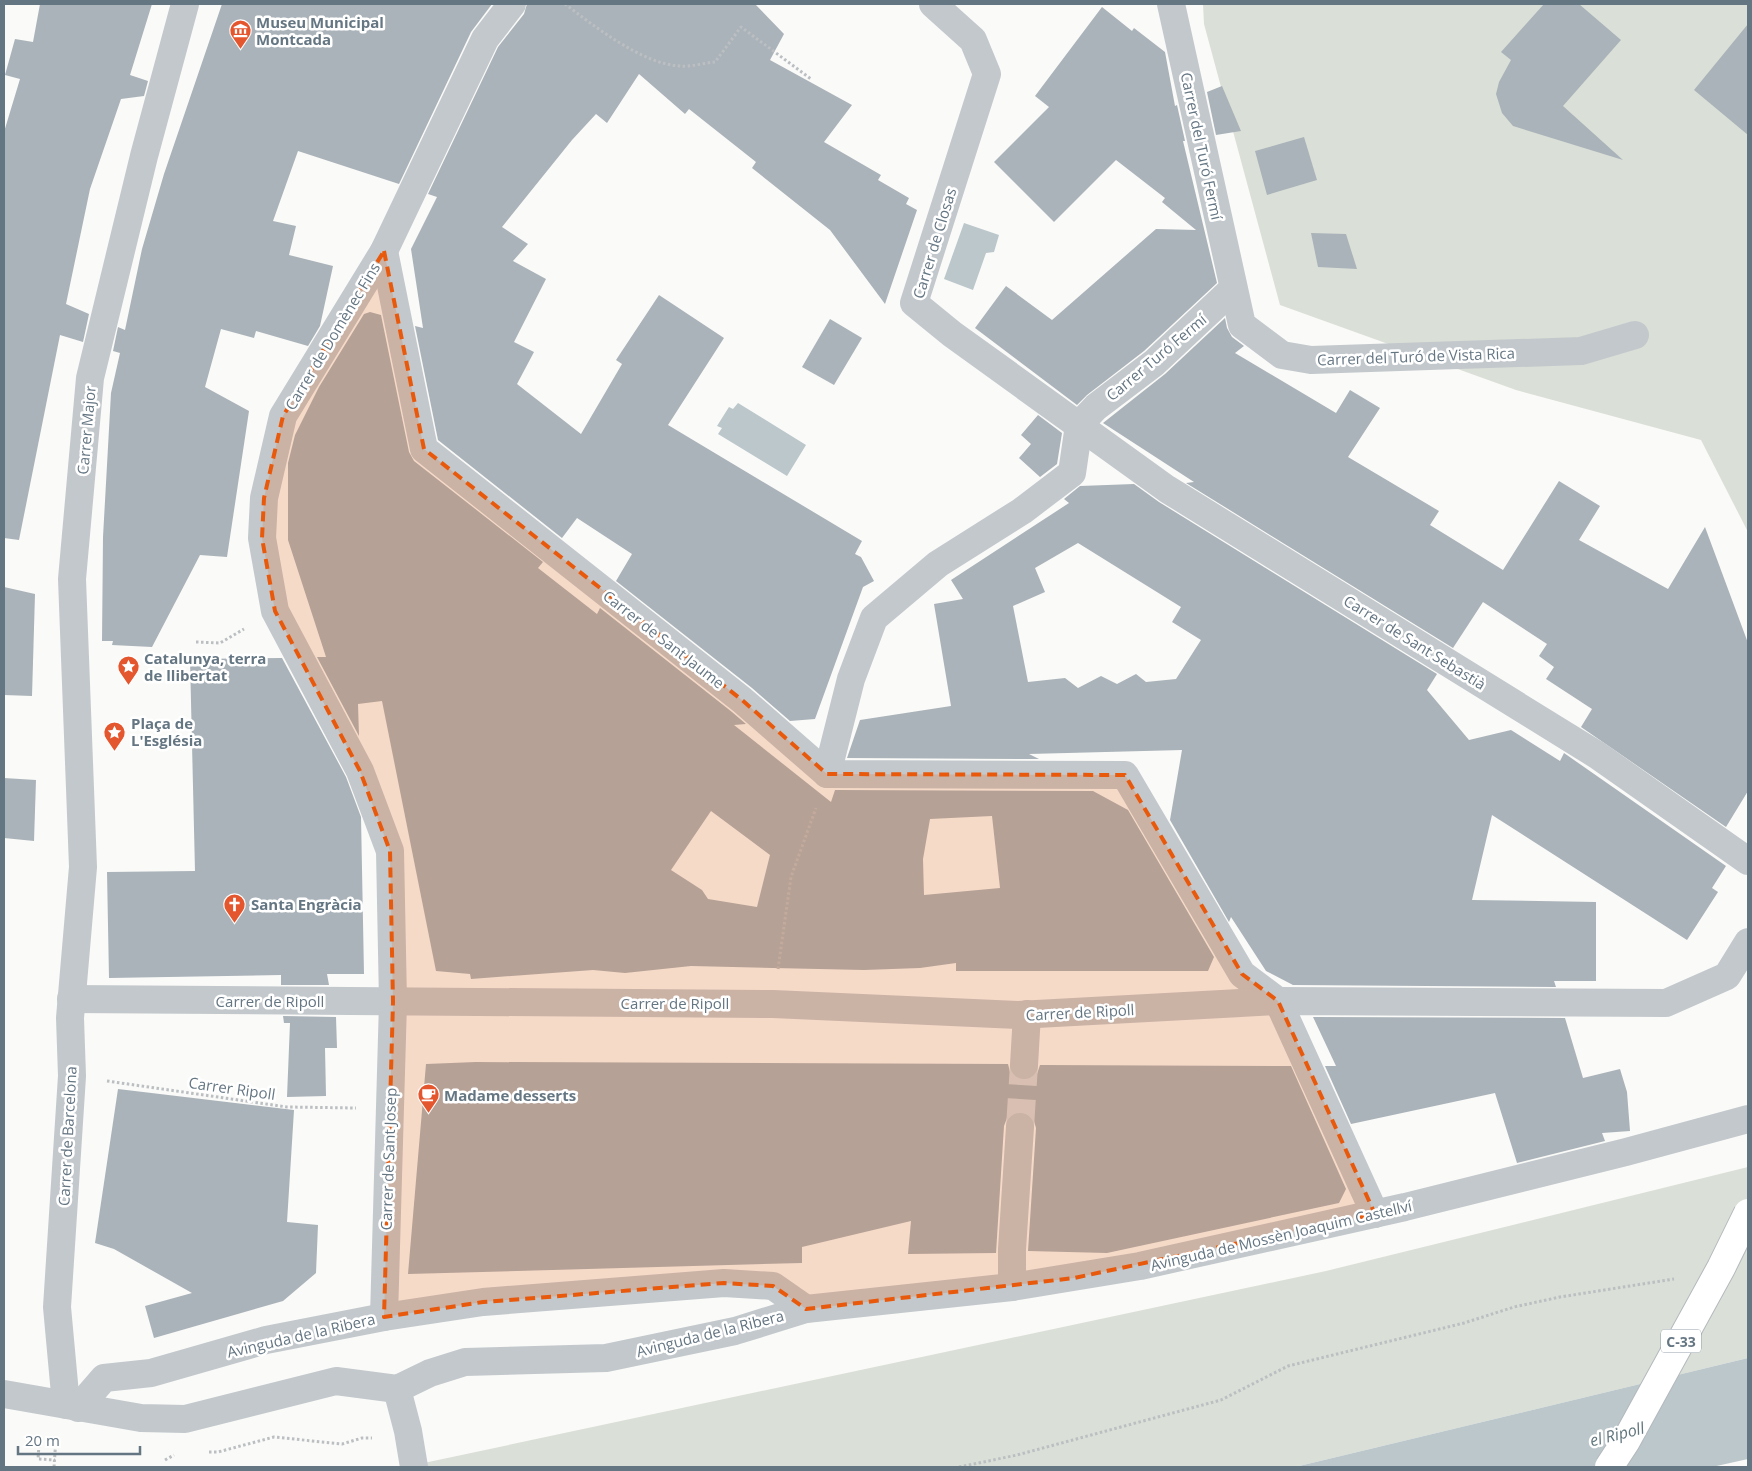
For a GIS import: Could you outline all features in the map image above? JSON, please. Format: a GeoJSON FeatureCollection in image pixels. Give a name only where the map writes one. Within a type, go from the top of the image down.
{"type":"FeatureCollection","features":[{"type":"Feature","properties":{"kind":"highway","name":"C-33"},"geometry":{"type":"LineString","coordinates":[[1610,1467],[1716,1277],[1748,1213]]}},
{"type":"Feature","properties":{"kind":"street","name":"Carrer Major"},"geometry":{"type":"LineString","coordinates":[[83,867],[72,579],[90,378],[144,156],[186,4]]}},
{"type":"Feature","properties":{"kind":"street","name":"Carrer de Domènec Fins"},"geometry":{"type":"LineString","coordinates":[[393,1002],[390,851],[360,770],[275,611],[262,538],[264,498],[283,416],[384,251],[485,39],[512,4]]}},
{"type":"Feature","properties":{"kind":"street","name":"Carrer de Closas"},"geometry":{"type":"LineString","coordinates":[[932,4],[973,40],[987,74],[914,303],[952,334],[1079,426]]}},
{"type":"Feature","properties":{"kind":"street","name":"Carrer del Turó Fermí"},"geometry":{"type":"LineString","coordinates":[[1171,4],[1233,289]]}},
{"type":"Feature","properties":{"kind":"street","name":"Carrer de Sant Jaume"},"geometry":{"type":"LineString","coordinates":[[384,251],[424,449],[742,700],[828,774]]}},
{"type":"Feature","properties":{"kind":"street","name":"Carrer Turó Fermí"},"geometry":{"type":"LineString","coordinates":[[1079,426],[1096,407],[1154,362],[1233,289]]}},
{"type":"Feature","properties":{"kind":"street","name":"Carrer del Turó de Vista Rica"},"geometry":{"type":"LineString","coordinates":[[1233,289],[1242,325],[1282,355],[1311,360],[1581,351],[1635,335]]}},
{"type":"Feature","properties":{"kind":"street"},"geometry":{"type":"LineString","coordinates":[[1079,426],[1072,473],[1022,511],[938,564],[874,618],[851,679],[828,774],[1125,775],[1242,974],[1278,1001],[1376,1214]]}},
{"type":"Feature","properties":{"kind":"street","name":"Carrer de Sant Sebastià"},"geometry":{"type":"LineString","coordinates":[[1079,426],[1167,489],[1597,755],[1748,862]]}},
{"type":"Feature","properties":{"kind":"street","name":"Carrer de Barcelona"},"geometry":{"type":"LineString","coordinates":[[72,1407],[57,1307],[72,1076],[71,999],[83,867]]}},
{"type":"Feature","properties":{"kind":"street"},"geometry":{"type":"LineString","coordinates":[[1278,1001],[1666,1003],[1727,976],[1748,942]]}},
{"type":"Feature","properties":{"kind":"street","name":"Carrer de Ripoll"},"geometry":{"type":"LineString","coordinates":[[71,999],[773,1004],[1027,1014],[1278,1001]]}},
{"type":"Feature","properties":{"kind":"street","name":"Carrer de Sant Josep"},"geometry":{"type":"LineString","coordinates":[[384,1317],[393,1002]]}},
{"type":"Feature","properties":{"kind":"street"},"geometry":{"type":"LineString","coordinates":[[1024,1065],[1027,1014]]}},
{"type":"Feature","properties":{"kind":"street","name":"Avinguda de Mossèn Joaquim Castellví"},"geometry":{"type":"LineString","coordinates":[[806,1309],[1012,1287],[1140,1266],[1376,1214],[1626,1152],[1748,1119]]}},
{"type":"Feature","properties":{"kind":"street"},"geometry":{"type":"LineString","coordinates":[[1012,1287],[1012,1249],[1020,1127]]}},
{"type":"Feature","properties":{"kind":"street","name":"Avinguda de la Ribera"},"geometry":{"type":"LineString","coordinates":[[72,1407],[104,1378],[151,1373],[266,1340],[384,1317],[483,1302],[724,1283],[773,1286],[806,1309]]}},
{"type":"Feature","properties":{"kind":"street","name":"Avinguda de la Ribera"},"geometry":{"type":"LineString","coordinates":[[397,1390],[430,1373],[465,1362],[606,1358],[735,1330],[806,1309]]}},
{"type":"Feature","properties":{"kind":"street"},"geometry":{"type":"LineString","coordinates":[[4,1394],[141,1418],[185,1419],[336,1382],[397,1390],[408,1431],[413,1464]]}},
{"type":"Feature","properties":{"kind":"path"},"geometry":{"type":"LineString","coordinates":[[565,4],[601,32],[645,56],[679,66],[715,62],[741,28],[812,79]]}},
{"type":"Feature","properties":{"kind":"path"},"geometry":{"type":"LineString","coordinates":[[196,642],[220,642],[275,611]]}},
{"type":"Feature","properties":{"kind":"path"},"geometry":{"type":"LineString","coordinates":[[773,1004],[791,877],[828,774]]}},
{"type":"Feature","properties":{"kind":"path","name":"Carrer Ripoll"},"geometry":{"type":"LineString","coordinates":[[72,1076],[287,1108],[389,1108]]}},
{"type":"Feature","properties":{"kind":"path"},"geometry":{"type":"LineString","coordinates":[[958,1467],[1017,1455],[1221,1400],[1288,1366],[1464,1324],[1514,1307],[1560,1297],[1682,1278]]}},
{"type":"Feature","properties":{"kind":"path"},"geometry":{"type":"LineString","coordinates":[[200,1451],[218,1452],[274,1437],[342,1444],[362,1438],[372,1438]]}},
{"type":"Feature","properties":{"kind":"path"},"geometry":{"type":"LineString","coordinates":[[39,1445],[38,1459],[54,1460]]}},
{"type":"Feature","properties":{"kind":"path"},"geometry":{"type":"LineString","coordinates":[[54,1467],[56,1445]]}},
{"type":"Feature","properties":{"kind":"highlighted area"},"geometry":{"type":"Polygon","coordinates":[[[384,251],[424,449],[742,700],[827,774],[1125,775],[1242,974],[1278,1001],[1375,1214],[1074,1278],[806,1309],[773,1286],[724,1283],[483,1302],[384,1317],[393,1002],[390,851],[360,771],[275,611],[262,538],[264,498],[283,416],[384,251]]]}},
{"type":"Feature","properties":{"kind":"shaded area"},"geometry":{"type":"Polygon","coordinates":[[[1203,4],[1748,4],[1748,532],[1701,440],[1516,390],[1280,305],[1204,24],[1203,4]]]}},
{"type":"Feature","properties":{"kind":"shaded area"},"geometry":{"type":"Polygon","coordinates":[[[1748,1167],[1748,1358],[1295,1467],[405,1467],[1326,1271],[1748,1167]]]}},
{"type":"Feature","properties":{"kind":"water"},"geometry":{"type":"Polygon","coordinates":[[[964,223],[999,235],[994,252],[986,253],[973,290],[944,279],[964,223]]]}},
{"type":"Feature","properties":{"kind":"water"},"geometry":{"type":"Polygon","coordinates":[[[738,403],[806,445],[787,476],[718,434],[722,428],[717,426],[729,407],[733,409],[738,403]]]}},
{"type":"Feature","properties":{"kind":"water","name":"el Ripoll"},"geometry":{"type":"Polygon","coordinates":[[[1748,1358],[1748,1459],[1712,1467],[1295,1467],[1748,1358]]]}},
{"type":"Feature","properties":{"kind":"building"},"geometry":{"type":"Polygon","coordinates":[[[40,4],[152,4],[130,75],[148,81],[144,96],[121,99],[90,189],[66,304],[89,314],[83,342],[60,335],[19,540],[4,538],[4,132],[20,79],[5,75],[15,39],[33,42],[40,4]]]}},
{"type":"Feature","properties":{"kind":"building"},"geometry":{"type":"Polygon","coordinates":[[[222,4],[492,4],[471,32],[399,184],[298,151],[273,221],[296,226],[289,255],[333,266],[320,326],[308,346],[256,331],[254,338],[221,329],[205,387],[249,411],[227,557],[200,555],[152,647],[112,645],[113,641],[102,641],[103,537],[111,393],[120,353],[113,351],[118,327],[125,330],[142,249],[164,174],[222,4]]]}},
{"type":"Feature","properties":{"kind":"building"},"geometry":{"type":"Polygon","coordinates":[[[527,4],[755,4],[784,34],[770,60],[852,105],[824,142],[881,175],[878,180],[909,198],[906,204],[917,210],[885,304],[830,230],[752,168],[756,162],[689,109],[685,114],[639,74],[607,123],[596,114],[572,140],[502,227],[528,244],[513,261],[546,279],[514,342],[534,352],[517,384],[581,434],[622,364],[616,360],[659,295],[724,338],[668,425],[862,541],[855,554],[861,557],[874,581],[863,587],[815,719],[790,721],[752,688],[616,581],[632,554],[577,518],[562,538],[438,440],[415,326],[423,328],[411,249],[437,197],[428,194],[498,47],[524,14],[527,4]]]}},
{"type":"Feature","properties":{"kind":"building"},"geometry":{"type":"Polygon","coordinates":[[[1544,4],[1579,4],[1621,40],[1563,106],[1623,160],[1513,126],[1502,113],[1496,94],[1499,82],[1511,60],[1501,52],[1544,4]]]}},
{"type":"Feature","properties":{"kind":"building"},"geometry":{"type":"Polygon","coordinates":[[[1102,7],[1132,31],[1134,28],[1165,52],[1175,106],[1177,105],[1185,141],[1183,141],[1217,283],[1144,351],[1087,395],[1077,405],[975,328],[1006,286],[1052,320],[1156,229],[1196,230],[1162,202],[1165,198],[1116,160],[1054,222],[994,162],[1049,107],[1035,96],[1102,7]]]}},
{"type":"Feature","properties":{"kind":"building"},"geometry":{"type":"Polygon","coordinates":[[[1748,24],[1748,135],[1694,90],[1748,24]]]}},
{"type":"Feature","properties":{"kind":"building"},"geometry":{"type":"Polygon","coordinates":[[[1222,86],[1241,131],[1216,135],[1207,92],[1222,86]]]}},
{"type":"Feature","properties":{"kind":"building"},"geometry":{"type":"Polygon","coordinates":[[[1304,137],[1317,180],[1267,195],[1255,151],[1304,137]]]}},
{"type":"Feature","properties":{"kind":"building"},"geometry":{"type":"Polygon","coordinates":[[[1311,233],[1346,234],[1357,269],[1318,267],[1311,233]]]}},
{"type":"Feature","properties":{"kind":"building"},"geometry":{"type":"Polygon","coordinates":[[[370,312],[381,315],[409,452],[414,461],[543,562],[538,568],[597,614],[600,608],[732,712],[746,724],[734,725],[831,802],[835,790],[1093,791],[1128,810],[1214,957],[1208,971],[956,971],[956,963],[920,968],[864,970],[691,966],[625,973],[593,970],[471,979],[470,974],[436,971],[382,701],[358,704],[359,736],[317,657],[326,657],[288,540],[288,463],[295,435],[319,387],[364,314],[370,312]],[[711,811],[671,870],[702,890],[708,899],[757,907],[770,855],[711,811]],[[992,816],[930,819],[923,859],[924,895],[1000,888],[992,816]]]}},
{"type":"Feature","properties":{"kind":"building"},"geometry":{"type":"Polygon","coordinates":[[[1225,318],[1227,328],[1232,337],[1244,346],[1235,353],[1336,413],[1350,390],[1380,408],[1348,457],[1439,511],[1430,525],[1503,570],[1559,481],[1600,506],[1579,540],[1668,589],[1705,527],[1748,643],[1748,791],[1726,827],[1581,727],[1592,709],[1546,679],[1554,667],[1539,656],[1547,644],[1483,602],[1453,648],[1186,483],[1194,482],[1103,423],[1165,374],[1225,318]]]}},
{"type":"Feature","properties":{"kind":"building"},"geometry":{"type":"Polygon","coordinates":[[[830,319],[862,338],[834,385],[802,367],[830,319]]]}},
{"type":"Feature","properties":{"kind":"building"},"geometry":{"type":"Polygon","coordinates":[[[1038,415],[1062,433],[1057,464],[1040,477],[1019,458],[1031,444],[1021,435],[1038,415]]]}},
{"type":"Feature","properties":{"kind":"building"},"geometry":{"type":"Polygon","coordinates":[[[1134,484],[1159,502],[1437,674],[1427,690],[1469,740],[1511,730],[1560,761],[1564,753],[1726,866],[1712,888],[1718,892],[1687,940],[1492,815],[1472,900],[1596,902],[1596,981],[1554,981],[1556,987],[1293,985],[1266,971],[1231,917],[1229,922],[1170,820],[1182,750],[1029,754],[1039,759],[847,758],[860,720],[951,706],[934,604],[963,599],[951,580],[1069,503],[1064,499],[1080,486],[1134,484]],[[1078,543],[1035,568],[1045,592],[1013,606],[1028,682],[1065,678],[1078,688],[1101,676],[1117,684],[1136,674],[1146,682],[1176,679],[1201,640],[1172,622],[1181,607],[1078,543]]]}},
{"type":"Feature","properties":{"kind":"building"},"geometry":{"type":"Polygon","coordinates":[[[4,587],[35,594],[32,696],[4,695],[4,587]]]}},
{"type":"Feature","properties":{"kind":"building"},"geometry":{"type":"Polygon","coordinates":[[[282,658],[346,777],[361,817],[364,974],[327,974],[329,985],[281,985],[281,975],[109,978],[107,872],[195,871],[190,659],[282,658]]]}},
{"type":"Feature","properties":{"kind":"building"},"geometry":{"type":"Polygon","coordinates":[[[4,778],[36,780],[34,841],[4,838],[4,778]]]}},
{"type":"Feature","properties":{"kind":"building"},"geometry":{"type":"Polygon","coordinates":[[[283,1016],[336,1017],[337,1048],[325,1048],[326,1096],[287,1097],[290,1023],[284,1023],[283,1016]]]}},
{"type":"Feature","properties":{"kind":"building"},"geometry":{"type":"Polygon","coordinates":[[[1313,1017],[1565,1018],[1583,1078],[1620,1069],[1627,1092],[1630,1131],[1602,1133],[1605,1141],[1517,1163],[1495,1093],[1351,1124],[1325,1066],[1336,1066],[1313,1017]]]}},
{"type":"Feature","properties":{"kind":"building"},"geometry":{"type":"Polygon","coordinates":[[[476,1062],[1008,1064],[1010,1072],[1015,1078],[1024,1081],[1031,1079],[1037,1074],[1040,1065],[1291,1066],[1346,1189],[1339,1203],[1107,1253],[1028,1251],[1036,1128],[1029,1114],[1021,1111],[1007,1118],[1004,1126],[996,1253],[908,1254],[911,1221],[802,1247],[802,1263],[408,1274],[426,1064],[476,1062]]]}},
{"type":"Feature","properties":{"kind":"building"},"geometry":{"type":"Polygon","coordinates":[[[118,1089],[294,1110],[287,1222],[318,1225],[316,1273],[283,1301],[154,1338],[145,1306],[192,1293],[114,1249],[95,1243],[118,1089]]]}},
{"type":"Feature","properties":{"kind":"tunnel"},"geometry":{"type":"LineString","coordinates":[[1020,1127],[1024,1065]]}},
{"type":"Feature","properties":{"kind":"place","name":"Museu Municipal Montcada"},"geometry":{"type":"Point","coordinates":[240,50]}},
{"type":"Feature","properties":{"kind":"place","name":"Catalunya, terra de llibertat"},"geometry":{"type":"Point","coordinates":[128,686]}},
{"type":"Feature","properties":{"kind":"place","name":"Plaça de L'Església"},"geometry":{"type":"Point","coordinates":[115,751]}},
{"type":"Feature","properties":{"kind":"place","name":"Santa Engràcia"},"geometry":{"type":"Point","coordinates":[235,923]}},
{"type":"Feature","properties":{"kind":"place","name":"Madame desserts"},"geometry":{"type":"Point","coordinates":[428,1114]}}]}
